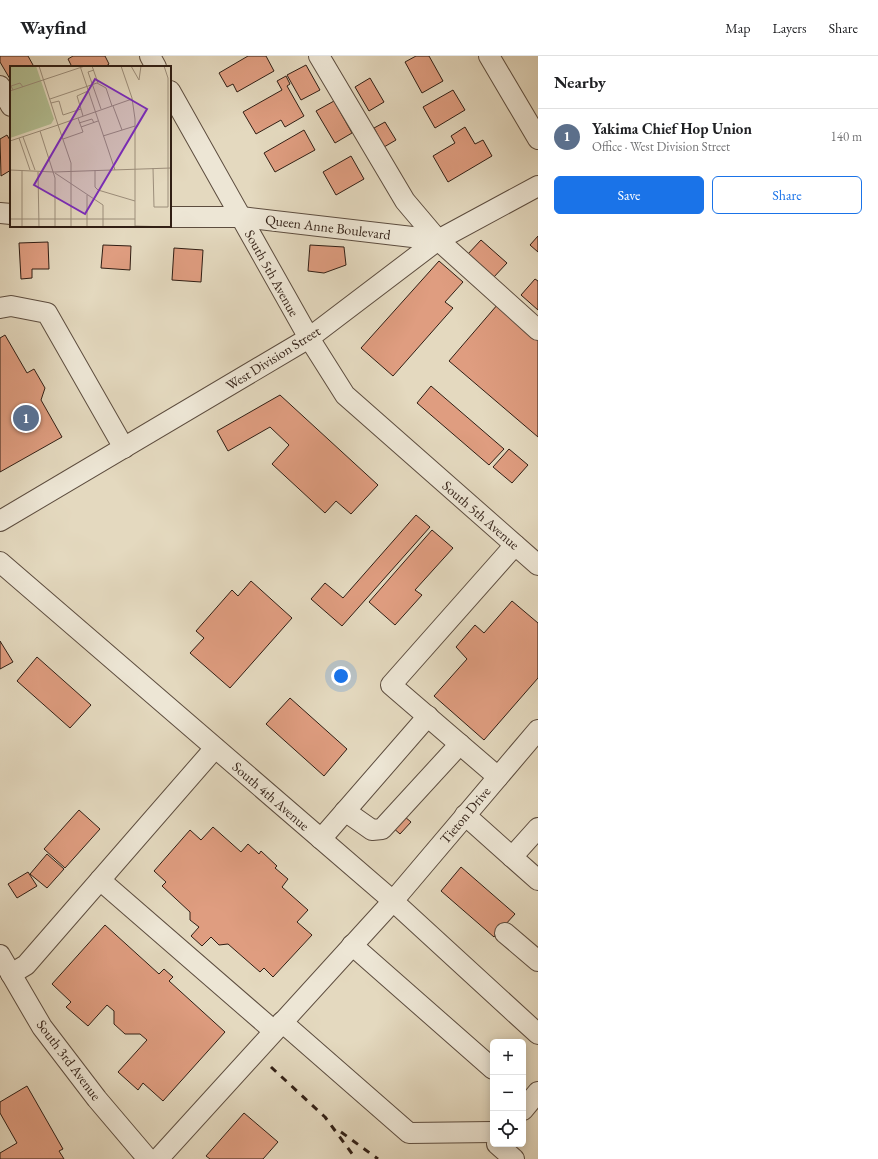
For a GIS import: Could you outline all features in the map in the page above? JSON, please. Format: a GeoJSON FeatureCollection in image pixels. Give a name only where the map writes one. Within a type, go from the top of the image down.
{"type":"FeatureCollection","features":[{"type":"Feature","properties":{"kind":"street"},"geometry":{"type":"LineString","coordinates":[[150,56],[155,66]]}},
{"type":"Feature","properties":{"kind":"street"},"geometry":{"type":"LineString","coordinates":[[319,56],[405,202],[438,240],[538,330]]}},
{"type":"Feature","properties":{"kind":"street"},"geometry":{"type":"LineString","coordinates":[[490,56],[538,139]]}},
{"type":"Feature","properties":{"kind":"street"},"geometry":{"type":"LineString","coordinates":[[0,86],[10,104]]}},
{"type":"Feature","properties":{"kind":"street","name":"South 5th Avenue"},"geometry":{"type":"LineString","coordinates":[[171,94],[309,338],[345,395],[538,565]]}},
{"type":"Feature","properties":{"kind":"street","name":"West Division Street"},"geometry":{"type":"LineString","coordinates":[[0,521],[309,338],[438,240],[538,186]]}},
{"type":"Feature","properties":{"kind":"street"},"geometry":{"type":"LineString","coordinates":[[0,213],[10,214]]}},
{"type":"Feature","properties":{"kind":"street","name":"Queen Anne Boulevard"},"geometry":{"type":"LineString","coordinates":[[171,217],[241,217],[438,240]]}},
{"type":"Feature","properties":{"kind":"street"},"geometry":{"type":"LineString","coordinates":[[0,308],[11,306],[47,313],[124,448]]}},
{"type":"Feature","properties":{"kind":"street"},"geometry":{"type":"LineString","coordinates":[[498,777],[391,685],[515,545]]}},
{"type":"Feature","properties":{"kind":"street","name":"South 4th Avenue"},"geometry":{"type":"LineString","coordinates":[[0,562],[321,839],[537,1030]]}},
{"type":"Feature","properties":{"kind":"street"},"geometry":{"type":"LineString","coordinates":[[321,839],[428,716]]}},
{"type":"Feature","properties":{"kind":"street","name":"Tieton Drive"},"geometry":{"type":"LineString","coordinates":[[158,1159],[392,901],[538,730]]}},
{"type":"Feature","properties":{"kind":"street"},"geometry":{"type":"LineString","coordinates":[[345,810],[372,830],[382,829],[460,744]]}},
{"type":"Feature","properties":{"kind":"street"},"geometry":{"type":"LineString","coordinates":[[11,974],[26,965],[215,748]]}},
{"type":"Feature","properties":{"kind":"street"},"geometry":{"type":"LineString","coordinates":[[465,815],[538,880]]}},
{"type":"Feature","properties":{"kind":"street"},"geometry":{"type":"LineString","coordinates":[[512,857],[538,828]]}},
{"type":"Feature","properties":{"kind":"street"},"geometry":{"type":"LineString","coordinates":[[100,880],[409,1134],[490,1137]]}},
{"type":"Feature","properties":{"kind":"street"},"geometry":{"type":"LineString","coordinates":[[505,933],[538,962]]}},
{"type":"Feature","properties":{"kind":"street"},"geometry":{"type":"LineString","coordinates":[[352,945],[490,1066]]}},
{"type":"Feature","properties":{"kind":"street","name":"South 3rd Avenue"},"geometry":{"type":"LineString","coordinates":[[0,955],[42,1027],[97,1099],[148,1159]]}},
{"type":"Feature","properties":{"kind":"street"},"geometry":{"type":"LineString","coordinates":[[502,1147],[514,1159]]}},
{"type":"Feature","properties":{"kind":"building"},"geometry":{"type":"Polygon","coordinates":[[[0,56],[28,56],[33,65],[10,66],[10,79],[0,62],[0,56]]]}},
{"type":"Feature","properties":{"kind":"building"},"geometry":{"type":"Polygon","coordinates":[[[73,56],[105,56],[109,64],[106,66],[72,66],[68,59],[73,56]]]}},
{"type":"Feature","properties":{"kind":"building"},"geometry":{"type":"Polygon","coordinates":[[[248,56],[266,56],[274,71],[237,92],[233,84],[227,87],[219,73],[248,56]]]}},
{"type":"Feature","properties":{"kind":"building"},"geometry":{"type":"Polygon","coordinates":[[[416,56],[429,56],[443,81],[422,93],[405,62],[416,56]]]}},
{"type":"Feature","properties":{"kind":"building"},"geometry":{"type":"Polygon","coordinates":[[[306,65],[320,90],[301,100],[287,75],[306,65]]]}},
{"type":"Feature","properties":{"kind":"building"},"geometry":{"type":"Polygon","coordinates":[[[286,76],[290,84],[287,86],[304,116],[285,127],[281,120],[256,134],[243,112],[282,90],[277,81],[286,76]]]}},
{"type":"Feature","properties":{"kind":"building"},"geometry":{"type":"Polygon","coordinates":[[[370,78],[384,102],[369,111],[355,87],[370,78]]]}},
{"type":"Feature","properties":{"kind":"building"},"geometry":{"type":"Polygon","coordinates":[[[453,90],[465,110],[435,128],[423,107],[453,90]]]}},
{"type":"Feature","properties":{"kind":"building"},"geometry":{"type":"Polygon","coordinates":[[[334,101],[352,133],[335,143],[316,111],[334,101]]]}},
{"type":"Feature","properties":{"kind":"building"},"geometry":{"type":"Polygon","coordinates":[[[385,122],[396,140],[384,147],[374,128],[385,122]]]}},
{"type":"Feature","properties":{"kind":"building"},"geometry":{"type":"Polygon","coordinates":[[[465,127],[475,144],[483,140],[492,156],[448,182],[433,156],[455,143],[451,136],[465,127]]]}},
{"type":"Feature","properties":{"kind":"building"},"geometry":{"type":"Polygon","coordinates":[[[304,130],[315,150],[275,172],[264,153],[304,130]]]}},
{"type":"Feature","properties":{"kind":"building"},"geometry":{"type":"Polygon","coordinates":[[[7,135],[10,140],[10,171],[1,176],[0,139],[7,135]]]}},
{"type":"Feature","properties":{"kind":"building"},"geometry":{"type":"Polygon","coordinates":[[[351,156],[364,179],[336,195],[323,172],[351,156]]]}},
{"type":"Feature","properties":{"kind":"building"},"geometry":{"type":"Polygon","coordinates":[[[538,236],[538,252],[530,245],[538,236]]]}},
{"type":"Feature","properties":{"kind":"building"},"geometry":{"type":"Polygon","coordinates":[[[481,240],[507,263],[493,278],[467,255],[481,240]]]}},
{"type":"Feature","properties":{"kind":"building"},"geometry":{"type":"Polygon","coordinates":[[[48,242],[49,269],[32,269],[32,278],[21,279],[19,243],[48,242]]]}},
{"type":"Feature","properties":{"kind":"building"},"geometry":{"type":"Polygon","coordinates":[[[103,245],[131,246],[130,270],[101,268],[103,245]]]}},
{"type":"Feature","properties":{"kind":"building"},"geometry":{"type":"Polygon","coordinates":[[[310,245],[344,247],[346,265],[324,273],[308,271],[310,245]]]}},
{"type":"Feature","properties":{"kind":"building"},"geometry":{"type":"Polygon","coordinates":[[[174,248],[203,250],[201,282],[172,280],[174,248]]]}},
{"type":"Feature","properties":{"kind":"building"},"geometry":{"type":"Polygon","coordinates":[[[439,261],[463,282],[445,302],[453,308],[393,376],[361,348],[439,261]]]}},
{"type":"Feature","properties":{"kind":"building"},"geometry":{"type":"Polygon","coordinates":[[[535,279],[538,281],[538,310],[521,295],[535,279]]]}},
{"type":"Feature","properties":{"kind":"building"},"geometry":{"type":"Polygon","coordinates":[[[498,304],[538,339],[538,437],[449,361],[498,304]]]}},
{"type":"Feature","properties":{"kind":"building"},"geometry":{"type":"Polygon","coordinates":[[[5,335],[27,373],[34,369],[45,388],[41,400],[62,437],[0,472],[0,338],[5,335]]]}},
{"type":"Feature","properties":{"kind":"building"},"geometry":{"type":"Polygon","coordinates":[[[431,386],[504,449],[489,465],[417,403],[431,386]]]}},
{"type":"Feature","properties":{"kind":"building"},"geometry":{"type":"Polygon","coordinates":[[[280,395],[378,485],[351,514],[336,501],[325,513],[272,464],[289,445],[270,427],[228,451],[217,431],[280,395]]]}},
{"type":"Feature","properties":{"kind":"building"},"geometry":{"type":"Polygon","coordinates":[[[509,449],[528,465],[512,483],[493,467],[509,449]]]}},
{"type":"Feature","properties":{"kind":"building"},"geometry":{"type":"Polygon","coordinates":[[[416,515],[430,527],[342,626],[311,599],[325,583],[343,598],[416,515]]]}},
{"type":"Feature","properties":{"kind":"building"},"geometry":{"type":"Polygon","coordinates":[[[432,530],[453,548],[415,590],[422,595],[395,625],[369,602],[432,530]]]}},
{"type":"Feature","properties":{"kind":"building"},"geometry":{"type":"Polygon","coordinates":[[[251,581],[292,618],[230,688],[190,653],[204,638],[196,631],[232,590],[238,596],[251,581]]]}},
{"type":"Feature","properties":{"kind":"building"},"geometry":{"type":"Polygon","coordinates":[[[512,601],[538,623],[538,678],[484,740],[434,696],[467,659],[456,647],[475,625],[484,633],[512,601]]]}},
{"type":"Feature","properties":{"kind":"building"},"geometry":{"type":"Polygon","coordinates":[[[0,641],[13,662],[0,669],[0,641]]]}},
{"type":"Feature","properties":{"kind":"building"},"geometry":{"type":"Polygon","coordinates":[[[37,657],[91,705],[70,728],[17,681],[37,657]]]}},
{"type":"Feature","properties":{"kind":"building"},"geometry":{"type":"Polygon","coordinates":[[[290,698],[347,749],[324,776],[266,724],[290,698]]]}},
{"type":"Feature","properties":{"kind":"building"},"geometry":{"type":"Polygon","coordinates":[[[392,806],[411,822],[400,834],[382,818],[392,806]]]}},
{"type":"Feature","properties":{"kind":"building"},"geometry":{"type":"Polygon","coordinates":[[[79,810],[100,829],[65,868],[44,849],[79,810]]]}},
{"type":"Feature","properties":{"kind":"building"},"geometry":{"type":"Polygon","coordinates":[[[213,827],[241,852],[248,844],[259,854],[261,851],[277,866],[275,868],[288,879],[282,887],[308,910],[297,922],[312,935],[273,977],[264,968],[260,972],[228,944],[219,945],[211,937],[202,946],[191,936],[199,927],[190,920],[190,912],[162,886],[166,882],[154,871],[190,830],[201,840],[213,827]]]}},
{"type":"Feature","properties":{"kind":"building"},"geometry":{"type":"Polygon","coordinates":[[[47,854],[64,869],[47,888],[30,874],[47,854]]]}},
{"type":"Feature","properties":{"kind":"building"},"geometry":{"type":"Polygon","coordinates":[[[461,867],[515,914],[494,937],[441,891],[461,867]]]}},
{"type":"Feature","properties":{"kind":"building"},"geometry":{"type":"Polygon","coordinates":[[[28,872],[37,886],[17,898],[8,884],[28,872]]]}},
{"type":"Feature","properties":{"kind":"building"},"geometry":{"type":"Polygon","coordinates":[[[105,925],[159,974],[164,969],[173,977],[169,981],[225,1032],[163,1101],[143,1083],[138,1090],[118,1072],[147,1040],[140,1034],[125,1034],[114,1024],[114,1011],[107,1005],[88,1026],[66,1007],[71,1002],[52,984],[105,925]]]}},
{"type":"Feature","properties":{"kind":"building"},"geometry":{"type":"Polygon","coordinates":[[[27,1086],[63,1149],[59,1151],[64,1159],[0,1159],[0,1153],[17,1143],[0,1113],[0,1102],[27,1086]]]}},
{"type":"Feature","properties":{"kind":"building"},"geometry":{"type":"Polygon","coordinates":[[[244,1113],[278,1142],[263,1159],[210,1159],[206,1156],[244,1113]]]}},
{"type":"Feature","properties":{"kind":"railway"},"geometry":{"type":"LineString","coordinates":[[271,1067],[325,1117],[356,1159]]}},
{"type":"Feature","properties":{"kind":"railway"},"geometry":{"type":"LineString","coordinates":[[341,1132],[378,1159]]}},
{"type":"Feature","properties":{"kind":"place","name":"Yakima Chief Hop Union"},"geometry":{"type":"Point","coordinates":[26,418]}}]}
